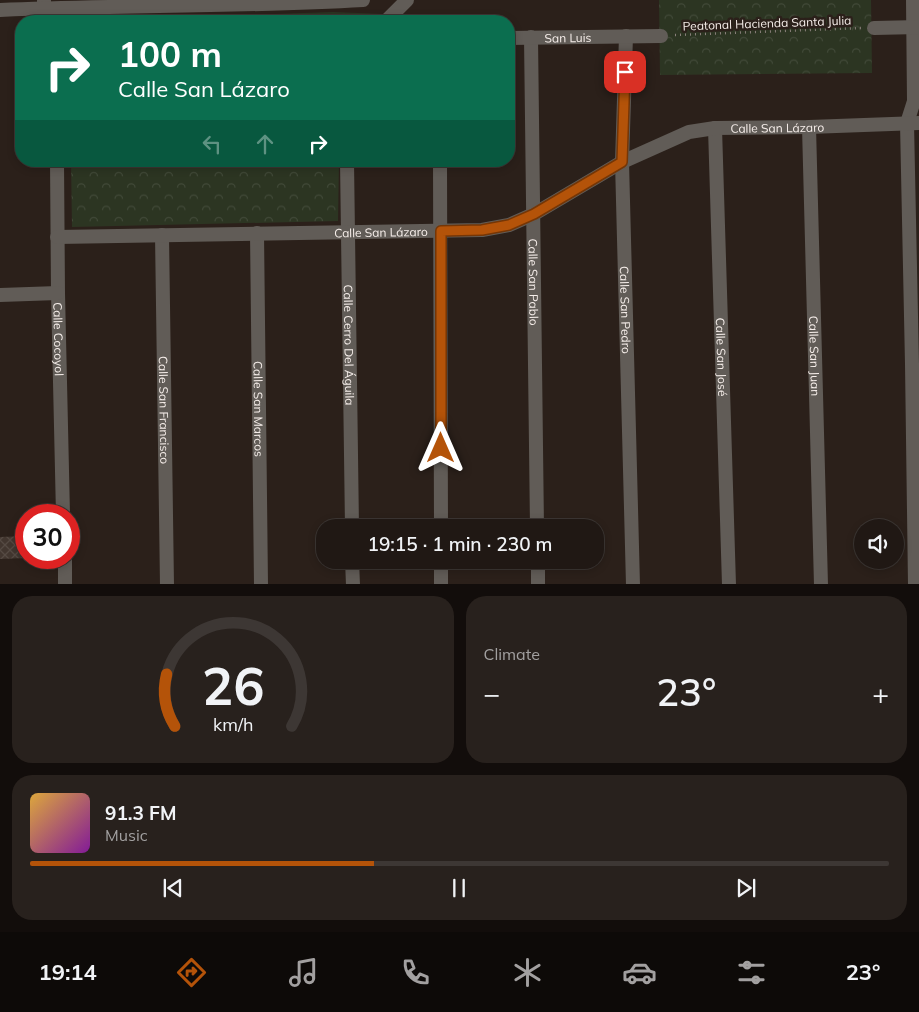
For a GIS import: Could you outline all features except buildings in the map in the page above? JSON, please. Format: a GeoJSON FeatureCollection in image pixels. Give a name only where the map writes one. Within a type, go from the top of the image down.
{"type":"FeatureCollection","features":[{"type":"Feature","properties":{"kind":"street"},"geometry":{"type":"LineString","coordinates":[[0,10],[44,4],[320,3],[363,0]]}},
{"type":"Feature","properties":{"kind":"street"},"geometry":{"type":"LineString","coordinates":[[392,15],[407,0]]}},
{"type":"Feature","properties":{"kind":"street"},"geometry":{"type":"LineString","coordinates":[[913,0],[916,27],[913,123],[916,364],[915,584]]}},
{"type":"Feature","properties":{"kind":"street"},"geometry":{"type":"LineString","coordinates":[[874,28],[916,27]]}},
{"type":"Feature","properties":{"kind":"street","name":"Calle San Pedro"},"geometry":{"type":"LineString","coordinates":[[626,36],[622,162],[633,584]]}},
{"type":"Feature","properties":{"kind":"street","name":"San Luis"},"geometry":{"type":"LineString","coordinates":[[515,38],[661,36]]}},
{"type":"Feature","properties":{"kind":"street","name":"Calle San Pablo"},"geometry":{"type":"LineString","coordinates":[[531,37],[537,519]]}},
{"type":"Feature","properties":{"kind":"street","name":"Calle San Lázaro"},"geometry":{"type":"LineString","coordinates":[[58,237],[482,230],[509,225],[534,214],[622,162],[689,132],[715,128],[913,123]]}},
{"type":"Feature","properties":{"kind":"street","name":"Calle San Juan"},"geometry":{"type":"LineString","coordinates":[[809,127],[822,584]]}},
{"type":"Feature","properties":{"kind":"street","name":"Calle San José"},"geometry":{"type":"LineString","coordinates":[[715,128],[729,584]]}},
{"type":"Feature","properties":{"kind":"street","name":"Calle Cocoyol"},"geometry":{"type":"LineString","coordinates":[[57,167],[58,293],[64,504]]}},
{"type":"Feature","properties":{"kind":"street","name":"Calle Cerro Del Águila"},"geometry":{"type":"LineString","coordinates":[[347,167],[352,519]]}},
{"type":"Feature","properties":{"kind":"street"},"geometry":{"type":"LineString","coordinates":[[440,167],[441,519]]}},
{"type":"Feature","properties":{"kind":"street","name":"Calle San Marcos"},"geometry":{"type":"LineString","coordinates":[[257,233],[260,584]]}},
{"type":"Feature","properties":{"kind":"street","name":"Calle San Francisco"},"geometry":{"type":"LineString","coordinates":[[162,235],[167,584]]}},
{"type":"Feature","properties":{"kind":"street"},"geometry":{"type":"LineString","coordinates":[[0,295],[58,293]]}},
{"type":"Feature","properties":{"kind":"street"},"geometry":{"type":"LineString","coordinates":[[64,569],[65,584]]}},
{"type":"Feature","properties":{"kind":"street"},"geometry":{"type":"LineString","coordinates":[[352,569],[353,584]]}},
{"type":"Feature","properties":{"kind":"street"},"geometry":{"type":"LineString","coordinates":[[441,569],[441,584]]}},
{"type":"Feature","properties":{"kind":"street"},"geometry":{"type":"LineString","coordinates":[[538,569],[538,584]]}},
{"type":"Feature","properties":{"kind":"path","name":"Peatonal Hacienda Santa Julia"},"geometry":{"type":"LineString","coordinates":[[661,36],[874,28]]}},
{"type":"Feature","properties":{"kind":"green space"},"geometry":{"type":"Polygon","coordinates":[[[659,0],[871,0],[872,73],[660,75],[659,0]]]}},
{"type":"Feature","properties":{"kind":"green space"},"geometry":{"type":"Polygon","coordinates":[[[333,12],[382,14],[381,15],[246,15],[333,12]]]}},
{"type":"Feature","properties":{"kind":"green space"},"geometry":{"type":"Polygon","coordinates":[[[71,167],[339,167],[338,221],[72,227],[71,167]]]}},
{"type":"Feature","properties":{"kind":"route"},"geometry":{"type":"LineString","coordinates":[[441,448],[441,231],[482,230],[509,225],[534,214],[622,162],[625,72]]}}]}
